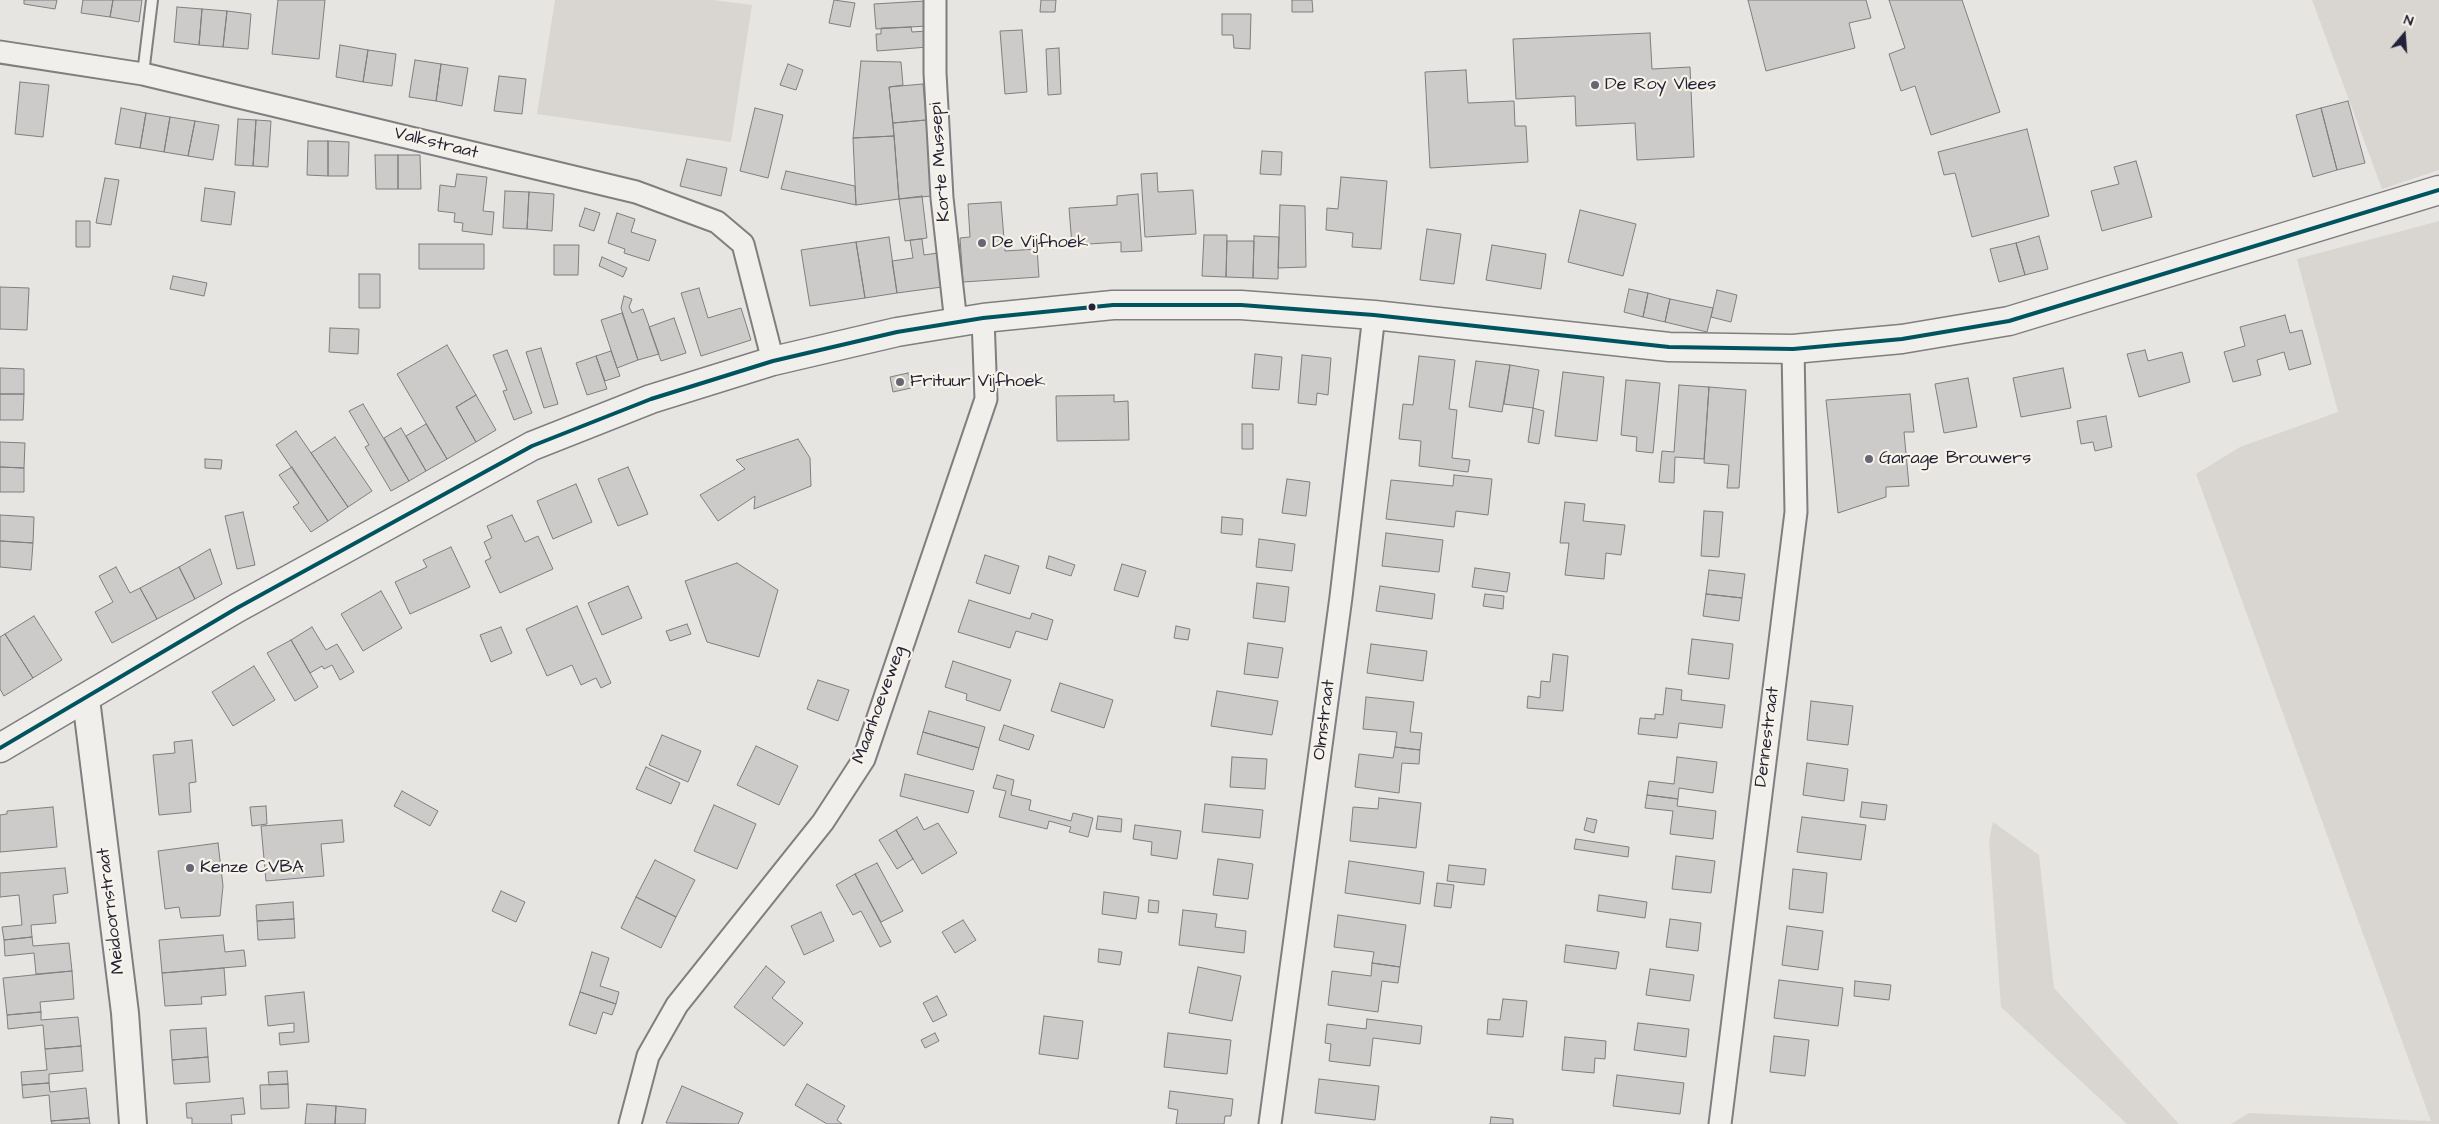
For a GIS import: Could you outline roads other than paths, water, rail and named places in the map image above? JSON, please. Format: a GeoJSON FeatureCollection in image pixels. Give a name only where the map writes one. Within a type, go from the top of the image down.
{"type":"FeatureCollection","features":[{"type":"Feature","properties":{"kind":"main road"},"geometry":{"type":"LineString","coordinates":[[3,739],[86,699],[237,608],[532,446],[650,399],[772,361],[898,332],[984,318],[1114,305],[1241,305],[1374,315],[1669,347],[1793,349],[1902,339],[2009,321],[2439,190]]}},
{"type":"Feature","properties":{"kind":"street","name":"Korte Mussepi"},"geometry":{"type":"LineString","coordinates":[[935,0],[935,73],[942,198],[956,323]]}},
{"type":"Feature","properties":{"kind":"street","name":"Valkstraat"},"geometry":{"type":"LineString","coordinates":[[0,52],[143,74],[636,192],[717,222],[743,244],[772,361]]}},
{"type":"Feature","properties":{"kind":"street","name":"Olmstraat"},"geometry":{"type":"LineString","coordinates":[[1270,1124],[1339,607],[1374,315]]}},
{"type":"Feature","properties":{"kind":"street","name":"Maanhoeveweg"},"geometry":{"type":"LineString","coordinates":[[630,1124],[648,1056],[677,1005],[823,822],[864,758],[986,399],[984,318]]}},
{"type":"Feature","properties":{"kind":"street","name":"Dennestraat"},"geometry":{"type":"LineString","coordinates":[[1720,1124],[1796,512],[1793,349]]}},
{"type":"Feature","properties":{"kind":"street","name":"Meidoornstraat"},"geometry":{"type":"LineString","coordinates":[[86,699],[125,1014],[133,1124]]}},
{"type":"Feature","properties":{"kind":"lane"},"geometry":{"type":"LineString","coordinates":[[143,74],[152,0]]}},
{"type":"Feature","properties":{"kind":"place","name":"De Roy Vlees"},"geometry":{"type":"Point","coordinates":[1595,85]}},
{"type":"Feature","properties":{"kind":"place","name":"De Vijfhoek"},"geometry":{"type":"Point","coordinates":[982,243]}},
{"type":"Feature","properties":{"kind":"place","name":"Frituur Vijfhoek"},"geometry":{"type":"Point","coordinates":[900,382]}},
{"type":"Feature","properties":{"kind":"place","name":"Garage Brouwers"},"geometry":{"type":"Point","coordinates":[1869,459]}},
{"type":"Feature","properties":{"kind":"place","name":"Kenze CVBA"},"geometry":{"type":"Point","coordinates":[190,868]}}]}
